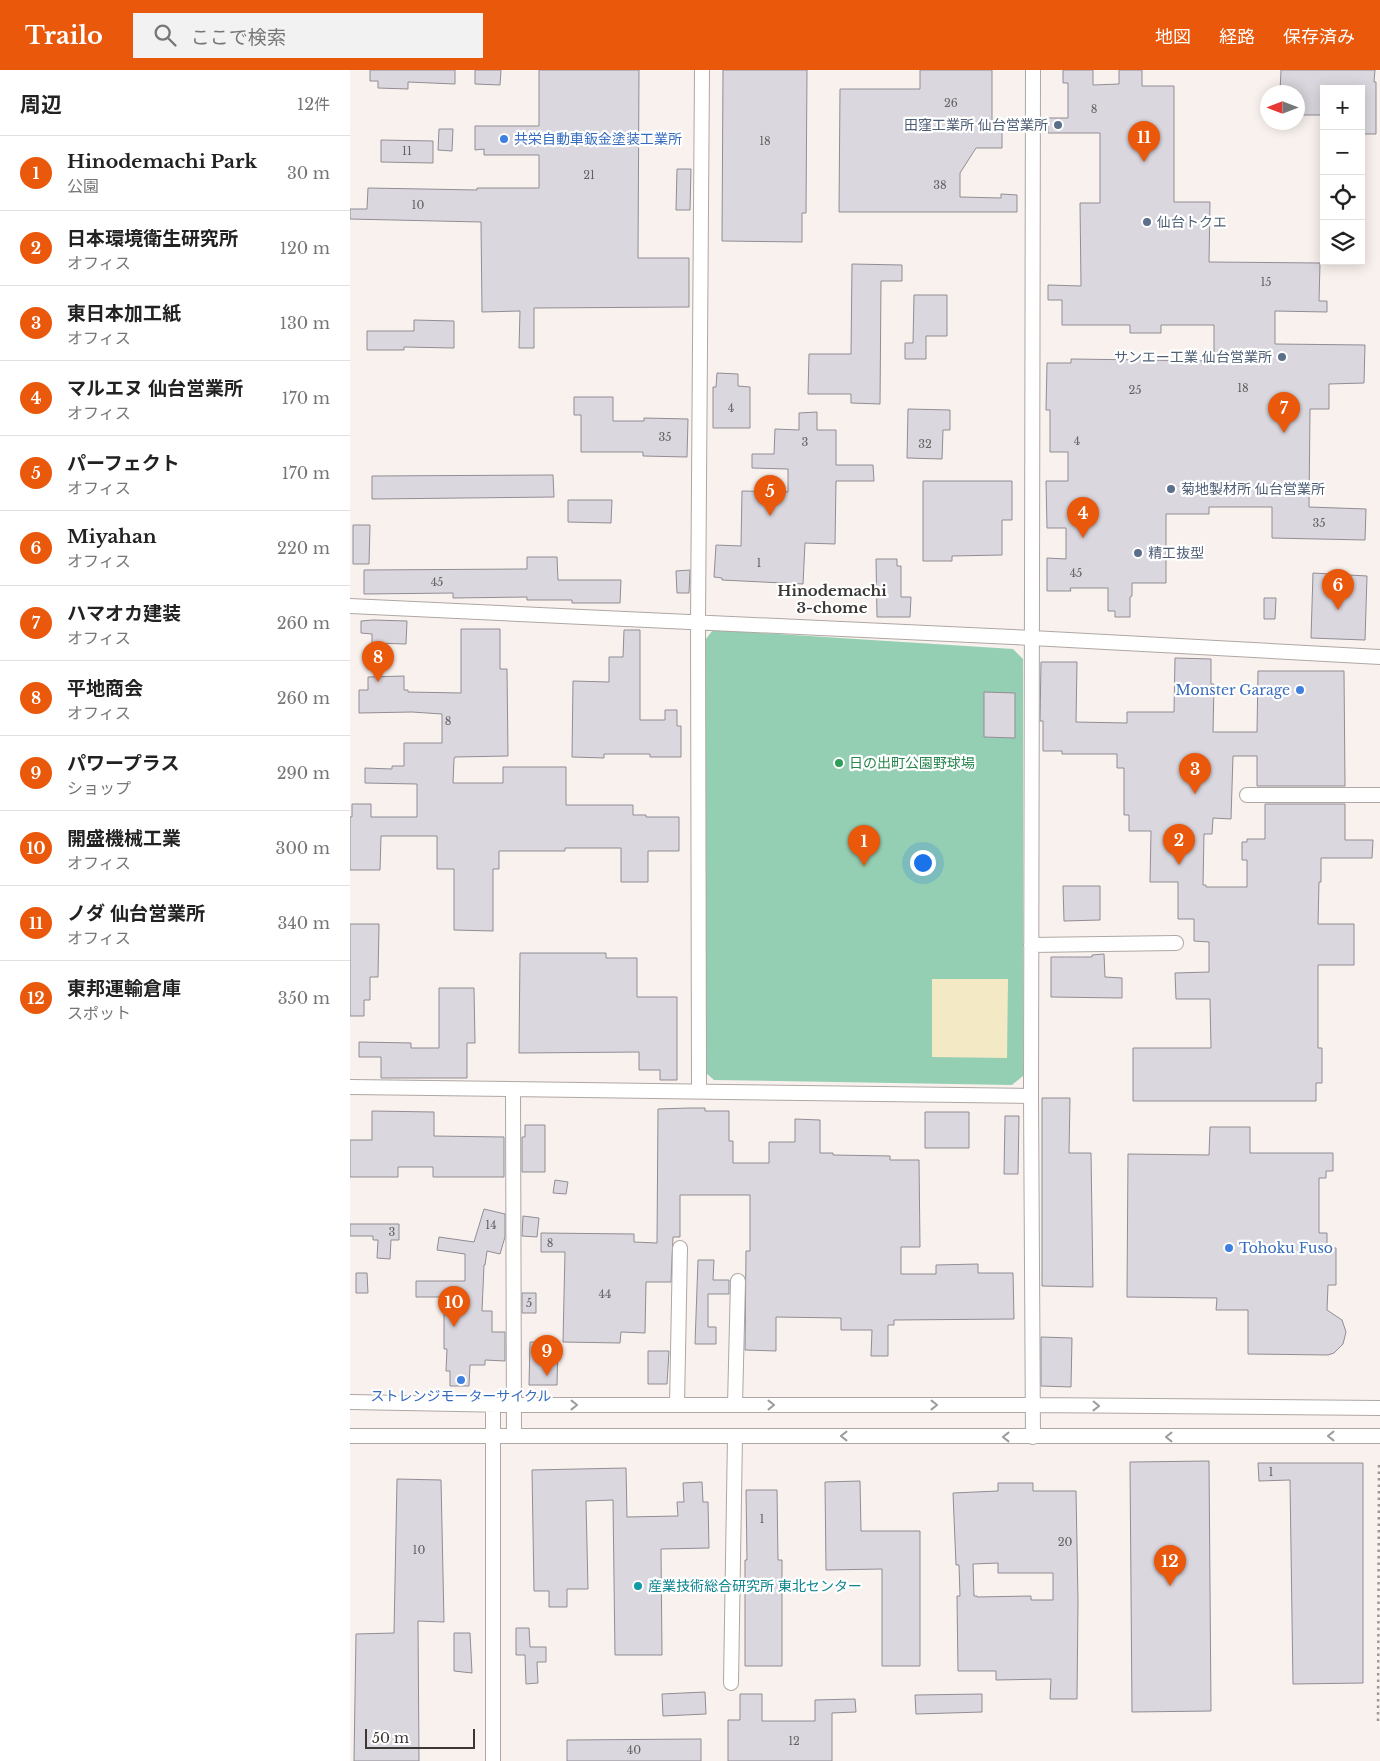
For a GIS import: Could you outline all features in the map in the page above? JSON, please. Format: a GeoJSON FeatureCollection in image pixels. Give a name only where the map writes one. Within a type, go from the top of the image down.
{"type":"FeatureCollection","features":[{"type":"Feature","properties":{"kind":"street"},"geometry":{"type":"LineString","coordinates":[[699,1091],[698,622],[702,70]]}},
{"type":"Feature","properties":{"kind":"street"},"geometry":{"type":"LineString","coordinates":[[1033,1437],[1030,1096],[1034,70]]}},
{"type":"Feature","properties":{"kind":"street"},"geometry":{"type":"LineString","coordinates":[[350,606],[1032,638],[1380,657]]}},
{"type":"Feature","properties":{"kind":"street"},"geometry":{"type":"LineString","coordinates":[[1247,795],[1380,795]]}},
{"type":"Feature","properties":{"kind":"street"},"geometry":{"type":"LineString","coordinates":[[1031,945],[1176,943]]}},
{"type":"Feature","properties":{"kind":"street"},"geometry":{"type":"LineString","coordinates":[[350,1087],[1030,1096]]}},
{"type":"Feature","properties":{"kind":"street"},"geometry":{"type":"LineString","coordinates":[[513,1090],[514,1436]]}},
{"type":"Feature","properties":{"kind":"street"},"geometry":{"type":"LineString","coordinates":[[677,1405],[680,1248]]}},
{"type":"Feature","properties":{"kind":"street"},"geometry":{"type":"LineString","coordinates":[[736,1405],[738,1281]]}},
{"type":"Feature","properties":{"kind":"street"},"geometry":{"type":"LineString","coordinates":[[350,1402],[515,1405],[1380,1408]]}},
{"type":"Feature","properties":{"kind":"street"},"geometry":{"type":"LineString","coordinates":[[493,1404],[493,1761]]}},
{"type":"Feature","properties":{"kind":"street"},"geometry":{"type":"LineString","coordinates":[[350,1436],[1380,1436]]}},
{"type":"Feature","properties":{"kind":"street"},"geometry":{"type":"LineString","coordinates":[[731,1683],[735,1436]]}},
{"type":"Feature","properties":{"kind":"path"},"geometry":{"type":"LineString","coordinates":[[1378,1721],[1379,1462]]}},
{"type":"Feature","properties":{"kind":"green space"},"geometry":{"type":"Polygon","coordinates":[[[713,630],[1013,649],[1023,659],[1023,1076],[1012,1085],[714,1080],[706,1073],[705,640],[713,630]]]}},
{"type":"Feature","properties":{"kind":"sand"},"geometry":{"type":"Polygon","coordinates":[[[932,979],[1008,979],[1007,1058],[932,1057],[932,979]]]}},
{"type":"Feature","properties":{"kind":"building"},"geometry":{"type":"Polygon","coordinates":[[[370,70],[455,70],[455,84],[408,82],[408,89],[378,88],[378,81],[370,81],[370,70]]]}},
{"type":"Feature","properties":{"kind":"building"},"geometry":{"type":"Polygon","coordinates":[[[475,70],[501,70],[500,85],[475,84],[475,70]]]}},
{"type":"Feature","properties":{"kind":"building"},"geometry":{"type":"Polygon","coordinates":[[[539,70],[639,70],[638,258],[689,258],[689,307],[534,308],[534,348],[519,348],[520,311],[482,312],[481,222],[350,219],[350,209],[367,209],[368,188],[477,190],[477,188],[539,188],[539,155],[484,155],[484,149],[475,150],[475,126],[539,126],[539,70]]]}},
{"type":"Feature","properties":{"kind":"building"},"geometry":{"type":"Polygon","coordinates":[[[723,70],[807,70],[806,213],[802,213],[802,242],[722,241],[723,70]]]}},
{"type":"Feature","properties":{"kind":"building"},"geometry":{"type":"Polygon","coordinates":[[[920,70],[992,70],[992,124],[1002,124],[1002,148],[976,148],[960,173],[960,197],[1001,198],[1001,194],[1017,195],[1017,212],[839,212],[840,89],[920,89],[920,70]]]}},
{"type":"Feature","properties":{"kind":"building"},"geometry":{"type":"Polygon","coordinates":[[[1063,70],[1093,70],[1093,85],[1119,84],[1119,70],[1142,70],[1142,86],[1174,86],[1174,202],[1210,202],[1209,262],[1320,263],[1319,301],[1327,301],[1327,312],[1275,311],[1275,344],[1365,345],[1364,383],[1329,384],[1329,409],[1310,409],[1309,507],[1366,509],[1365,540],[1272,538],[1272,507],[1209,507],[1209,514],[1166,514],[1166,583],[1132,583],[1130,617],[1115,617],[1115,611],[1108,611],[1108,588],[1070,588],[1071,591],[1047,591],[1047,558],[1066,559],[1066,528],[1047,528],[1046,481],[1068,481],[1068,452],[1050,452],[1050,410],[1046,410],[1047,363],[1071,363],[1071,359],[1214,361],[1214,325],[1161,325],[1161,333],[1130,333],[1130,325],[1062,325],[1062,300],[1048,300],[1048,285],[1081,286],[1080,203],[1100,203],[1100,133],[1048,133],[1048,118],[1068,118],[1068,83],[1063,83],[1063,70]]]}},
{"type":"Feature","properties":{"kind":"building"},"geometry":{"type":"Polygon","coordinates":[[[1281,70],[1375,70],[1376,134],[1365,134],[1365,85],[1320,85],[1320,115],[1305,115],[1305,85],[1280,85],[1281,70]]]}},
{"type":"Feature","properties":{"kind":"building"},"geometry":{"type":"Polygon","coordinates":[[[439,129],[453,129],[452,151],[438,150],[439,129]]]}},
{"type":"Feature","properties":{"kind":"building"},"geometry":{"type":"Polygon","coordinates":[[[381,140],[433,141],[433,163],[381,162],[381,140]]]}},
{"type":"Feature","properties":{"kind":"building"},"geometry":{"type":"Polygon","coordinates":[[[677,169],[691,169],[690,210],[676,210],[677,169]]]}},
{"type":"Feature","properties":{"kind":"building"},"geometry":{"type":"Polygon","coordinates":[[[852,264],[902,265],[902,281],[881,281],[880,404],[851,403],[851,394],[808,394],[809,354],[851,354],[852,264]]]}},
{"type":"Feature","properties":{"kind":"building"},"geometry":{"type":"Polygon","coordinates":[[[914,295],[947,295],[947,336],[926,336],[926,359],[905,359],[905,343],[913,343],[914,295]]]}},
{"type":"Feature","properties":{"kind":"building"},"geometry":{"type":"Polygon","coordinates":[[[414,320],[454,321],[454,348],[404,347],[404,350],[367,350],[367,331],[414,331],[414,320]]]}},
{"type":"Feature","properties":{"kind":"building"},"geometry":{"type":"Polygon","coordinates":[[[717,373],[738,374],[738,386],[750,387],[750,428],[713,428],[713,387],[716,387],[717,373]]]}},
{"type":"Feature","properties":{"kind":"building"},"geometry":{"type":"Polygon","coordinates":[[[574,397],[613,397],[613,421],[644,421],[644,418],[688,419],[687,457],[643,456],[643,452],[581,452],[581,415],[574,415],[574,397]]]}},
{"type":"Feature","properties":{"kind":"building"},"geometry":{"type":"Polygon","coordinates":[[[908,409],[950,410],[950,430],[943,430],[942,459],[907,458],[908,409]]]}},
{"type":"Feature","properties":{"kind":"building"},"geometry":{"type":"Polygon","coordinates":[[[817,412],[817,430],[836,430],[836,465],[873,465],[874,481],[836,481],[835,544],[805,543],[803,584],[722,580],[722,578],[714,577],[716,545],[741,546],[742,491],[788,492],[788,469],[752,468],[752,454],[774,454],[775,429],[799,430],[799,413],[817,412]]]}},
{"type":"Feature","properties":{"kind":"building"},"geometry":{"type":"Polygon","coordinates":[[[553,475],[554,497],[372,499],[372,476],[553,475]]]}},
{"type":"Feature","properties":{"kind":"building"},"geometry":{"type":"Polygon","coordinates":[[[923,481],[1012,481],[1012,520],[1002,520],[1002,555],[952,556],[952,561],[923,561],[923,481]]]}},
{"type":"Feature","properties":{"kind":"building"},"geometry":{"type":"Polygon","coordinates":[[[568,500],[612,500],[611,523],[568,522],[568,500]]]}},
{"type":"Feature","properties":{"kind":"building"},"geometry":{"type":"Polygon","coordinates":[[[353,525],[370,525],[369,564],[353,564],[353,525]]]}},
{"type":"Feature","properties":{"kind":"building"},"geometry":{"type":"Polygon","coordinates":[[[527,557],[557,557],[558,580],[621,580],[620,603],[572,603],[572,600],[527,600],[527,597],[453,598],[453,593],[364,594],[364,570],[527,569],[527,557]]]}},
{"type":"Feature","properties":{"kind":"building"},"geometry":{"type":"Polygon","coordinates":[[[876,559],[897,559],[897,566],[901,566],[901,597],[911,597],[910,617],[877,617],[876,559]]]}},
{"type":"Feature","properties":{"kind":"building"},"geometry":{"type":"Polygon","coordinates":[[[690,570],[689,593],[677,593],[676,571],[690,570]]]}},
{"type":"Feature","properties":{"kind":"building"},"geometry":{"type":"Polygon","coordinates":[[[1313,573],[1367,576],[1365,640],[1311,638],[1313,573]]]}},
{"type":"Feature","properties":{"kind":"building"},"geometry":{"type":"Polygon","coordinates":[[[1264,598],[1276,598],[1275,619],[1264,619],[1264,598]]]}},
{"type":"Feature","properties":{"kind":"building"},"geometry":{"type":"Polygon","coordinates":[[[361,621],[407,621],[406,644],[372,643],[372,634],[361,633],[361,621]]]}},
{"type":"Feature","properties":{"kind":"building"},"geometry":{"type":"Polygon","coordinates":[[[461,629],[500,629],[500,669],[507,669],[508,756],[455,757],[453,783],[503,783],[503,767],[566,767],[566,805],[633,805],[633,815],[679,817],[679,851],[648,851],[648,882],[621,882],[621,848],[565,848],[565,851],[499,851],[499,869],[493,869],[493,931],[454,930],[454,869],[437,869],[437,836],[381,836],[380,870],[350,870],[350,817],[352,817],[352,804],[371,804],[371,817],[417,817],[417,784],[365,783],[365,768],[392,769],[392,766],[404,766],[404,743],[442,743],[442,714],[412,712],[359,713],[359,690],[368,690],[368,677],[404,676],[404,690],[408,690],[408,692],[461,693],[461,629]]]}},
{"type":"Feature","properties":{"kind":"building"},"geometry":{"type":"Polygon","coordinates":[[[624,630],[640,630],[640,720],[665,720],[665,710],[677,710],[677,726],[681,726],[681,757],[650,757],[650,754],[604,754],[604,758],[572,757],[573,681],[609,682],[609,657],[623,657],[624,630]]]}},
{"type":"Feature","properties":{"kind":"building"},"geometry":{"type":"Polygon","coordinates":[[[1175,658],[1211,659],[1211,684],[1214,684],[1213,732],[1257,732],[1258,671],[1344,671],[1345,786],[1257,786],[1257,756],[1233,756],[1231,819],[1213,818],[1212,834],[1204,834],[1203,885],[1206,885],[1206,887],[1247,887],[1247,860],[1242,860],[1242,842],[1247,842],[1247,839],[1265,839],[1265,804],[1345,804],[1345,840],[1373,840],[1372,858],[1321,858],[1318,924],[1354,924],[1354,965],[1318,965],[1318,1048],[1322,1048],[1322,1083],[1316,1083],[1316,1101],[1133,1101],[1133,1048],[1211,1048],[1210,999],[1176,999],[1175,973],[1209,972],[1209,942],[1194,941],[1194,919],[1178,919],[1178,882],[1150,882],[1151,831],[1129,831],[1129,815],[1124,815],[1124,768],[1117,768],[1117,754],[1062,754],[1062,751],[1043,751],[1043,721],[1040,721],[1041,662],[1077,662],[1076,722],[1127,723],[1127,712],[1174,712],[1175,658]]]}},
{"type":"Feature","properties":{"kind":"building"},"geometry":{"type":"Polygon","coordinates":[[[984,692],[1015,693],[1015,738],[984,737],[984,692]]]}},
{"type":"Feature","properties":{"kind":"building"},"geometry":{"type":"Polygon","coordinates":[[[1063,886],[1100,886],[1100,920],[1064,921],[1063,886]]]}},
{"type":"Feature","properties":{"kind":"building"},"geometry":{"type":"Polygon","coordinates":[[[350,924],[379,924],[378,977],[370,977],[370,1000],[364,1000],[364,1016],[350,1016],[350,924]]]}},
{"type":"Feature","properties":{"kind":"building"},"geometry":{"type":"Polygon","coordinates":[[[520,953],[606,953],[606,958],[637,958],[637,997],[677,997],[677,1080],[660,1080],[660,1070],[639,1070],[639,1052],[519,1053],[520,953]]]}},
{"type":"Feature","properties":{"kind":"building"},"geometry":{"type":"Polygon","coordinates":[[[1104,954],[1105,977],[1122,978],[1122,998],[1051,997],[1051,957],[1092,957],[1092,955],[1104,954]]]}},
{"type":"Feature","properties":{"kind":"building"},"geometry":{"type":"Polygon","coordinates":[[[439,988],[474,988],[475,1043],[467,1043],[467,1078],[381,1078],[381,1057],[359,1057],[359,1042],[411,1043],[411,1048],[439,1048],[439,988]]]}},
{"type":"Feature","properties":{"kind":"building"},"geometry":{"type":"Polygon","coordinates":[[[1042,1098],[1070,1098],[1069,1153],[1091,1153],[1093,1287],[1042,1286],[1042,1098]]]}},
{"type":"Feature","properties":{"kind":"building"},"geometry":{"type":"Polygon","coordinates":[[[705,1108],[705,1111],[729,1111],[729,1141],[733,1141],[733,1163],[769,1163],[769,1142],[795,1142],[795,1119],[820,1120],[820,1153],[890,1156],[890,1160],[919,1160],[920,1247],[901,1247],[901,1274],[936,1274],[936,1265],[978,1264],[978,1273],[1013,1273],[1014,1319],[894,1320],[894,1325],[888,1325],[888,1356],[871,1356],[872,1330],[841,1330],[841,1318],[776,1317],[776,1351],[745,1350],[746,1251],[750,1251],[750,1195],[680,1195],[680,1237],[673,1237],[671,1282],[646,1282],[645,1333],[621,1332],[620,1343],[563,1342],[565,1252],[541,1252],[541,1233],[634,1234],[634,1242],[657,1243],[658,1109],[705,1108]]]}},
{"type":"Feature","properties":{"kind":"building"},"geometry":{"type":"Polygon","coordinates":[[[372,1111],[434,1112],[434,1136],[504,1137],[504,1177],[433,1177],[433,1167],[398,1167],[398,1177],[350,1177],[350,1140],[372,1140],[372,1111]]]}},
{"type":"Feature","properties":{"kind":"building"},"geometry":{"type":"Polygon","coordinates":[[[925,1112],[969,1112],[969,1148],[925,1148],[925,1112]]]}},
{"type":"Feature","properties":{"kind":"building"},"geometry":{"type":"Polygon","coordinates":[[[1005,1116],[1019,1116],[1018,1174],[1004,1174],[1005,1116]]]}},
{"type":"Feature","properties":{"kind":"building"},"geometry":{"type":"Polygon","coordinates":[[[525,1125],[545,1125],[545,1172],[522,1172],[522,1137],[525,1137],[525,1125]]]}},
{"type":"Feature","properties":{"kind":"building"},"geometry":{"type":"Polygon","coordinates":[[[1210,1127],[1250,1127],[1250,1153],[1333,1153],[1333,1171],[1326,1171],[1326,1178],[1319,1178],[1319,1233],[1327,1233],[1327,1248],[1336,1248],[1336,1285],[1328,1285],[1327,1310],[1342,1320],[1346,1332],[1343,1344],[1334,1353],[1328,1355],[1248,1354],[1248,1310],[1216,1310],[1217,1298],[1127,1297],[1128,1154],[1209,1155],[1210,1127]]]}},
{"type":"Feature","properties":{"kind":"building"},"geometry":{"type":"Polygon","coordinates":[[[555,1180],[568,1182],[566,1194],[553,1193],[555,1180]]]}},
{"type":"Feature","properties":{"kind":"building"},"geometry":{"type":"Polygon","coordinates":[[[484,1209],[505,1214],[505,1237],[500,1254],[487,1251],[484,1265],[482,1311],[492,1311],[492,1332],[505,1332],[505,1361],[485,1360],[485,1365],[470,1365],[469,1386],[450,1386],[450,1371],[446,1371],[447,1349],[444,1349],[444,1297],[416,1297],[416,1281],[465,1281],[465,1254],[437,1250],[439,1237],[474,1242],[484,1209]]]}},
{"type":"Feature","properties":{"kind":"building"},"geometry":{"type":"Polygon","coordinates":[[[523,1216],[539,1218],[537,1237],[522,1236],[523,1216]]]}},
{"type":"Feature","properties":{"kind":"building"},"geometry":{"type":"Polygon","coordinates":[[[350,1224],[399,1224],[399,1240],[391,1240],[390,1259],[377,1258],[378,1240],[373,1240],[373,1236],[350,1236],[350,1224]]]}},
{"type":"Feature","properties":{"kind":"building"},"geometry":{"type":"Polygon","coordinates":[[[698,1260],[714,1260],[713,1280],[729,1280],[729,1294],[708,1294],[708,1327],[716,1327],[716,1344],[695,1344],[698,1260]]]}},
{"type":"Feature","properties":{"kind":"building"},"geometry":{"type":"Polygon","coordinates":[[[356,1273],[367,1273],[368,1293],[356,1293],[356,1273]]]}},
{"type":"Feature","properties":{"kind":"building"},"geometry":{"type":"Polygon","coordinates":[[[522,1293],[536,1293],[536,1313],[522,1313],[522,1293]]]}},
{"type":"Feature","properties":{"kind":"building"},"geometry":{"type":"Polygon","coordinates":[[[1041,1337],[1072,1338],[1071,1387],[1041,1386],[1041,1337]]]}},
{"type":"Feature","properties":{"kind":"building"},"geometry":{"type":"Polygon","coordinates":[[[530,1342],[558,1342],[557,1385],[529,1385],[530,1342]]]}},
{"type":"Feature","properties":{"kind":"building"},"geometry":{"type":"Polygon","coordinates":[[[648,1351],[669,1351],[667,1384],[648,1384],[648,1351]]]}},
{"type":"Feature","properties":{"kind":"building"},"geometry":{"type":"Polygon","coordinates":[[[1209,1461],[1211,1711],[1132,1712],[1130,1462],[1209,1461]]]}},
{"type":"Feature","properties":{"kind":"building"},"geometry":{"type":"Polygon","coordinates":[[[1258,1463],[1363,1463],[1363,1683],[1293,1684],[1290,1480],[1259,1481],[1258,1463]]]}},
{"type":"Feature","properties":{"kind":"building"},"geometry":{"type":"Polygon","coordinates":[[[626,1468],[627,1517],[678,1516],[677,1502],[684,1502],[683,1483],[702,1482],[703,1502],[708,1502],[709,1548],[661,1549],[662,1655],[615,1655],[613,1500],[586,1501],[588,1589],[567,1589],[567,1607],[549,1607],[549,1591],[534,1591],[532,1470],[626,1468]]]}},
{"type":"Feature","properties":{"kind":"building"},"geometry":{"type":"Polygon","coordinates":[[[397,1479],[441,1480],[444,1622],[418,1621],[419,1761],[354,1761],[356,1634],[394,1633],[397,1479]]]}},
{"type":"Feature","properties":{"kind":"building"},"geometry":{"type":"Polygon","coordinates":[[[860,1481],[861,1531],[920,1531],[920,1666],[882,1666],[882,1569],[826,1570],[825,1482],[860,1481]]]}},
{"type":"Feature","properties":{"kind":"building"},"geometry":{"type":"Polygon","coordinates":[[[998,1483],[1033,1483],[1033,1491],[1076,1491],[1077,1699],[1050,1699],[1051,1679],[996,1680],[996,1671],[958,1671],[957,1596],[960,1596],[959,1565],[956,1565],[953,1493],[998,1491],[998,1483]],[[998,1563],[973,1564],[974,1596],[1031,1596],[1031,1600],[1053,1600],[1053,1573],[998,1573],[998,1563]]]}},
{"type":"Feature","properties":{"kind":"building"},"geometry":{"type":"Polygon","coordinates":[[[746,1490],[777,1490],[778,1560],[782,1560],[782,1666],[745,1666],[746,1490]]]}},
{"type":"Feature","properties":{"kind":"building"},"geometry":{"type":"Polygon","coordinates":[[[516,1628],[529,1628],[530,1647],[546,1647],[546,1662],[537,1662],[538,1683],[526,1684],[525,1655],[516,1655],[516,1628]]]}},
{"type":"Feature","properties":{"kind":"building"},"geometry":{"type":"Polygon","coordinates":[[[454,1633],[470,1633],[472,1673],[454,1671],[454,1633]]]}},
{"type":"Feature","properties":{"kind":"building"},"geometry":{"type":"Polygon","coordinates":[[[705,1692],[706,1714],[663,1716],[662,1694],[705,1692]]]}},
{"type":"Feature","properties":{"kind":"building"},"geometry":{"type":"Polygon","coordinates":[[[740,1694],[762,1694],[762,1721],[815,1721],[815,1700],[855,1699],[856,1712],[832,1713],[832,1761],[728,1761],[728,1720],[740,1720],[740,1694]]]}},
{"type":"Feature","properties":{"kind":"building"},"geometry":{"type":"Polygon","coordinates":[[[982,1694],[982,1712],[916,1714],[915,1695],[982,1694]]]}},
{"type":"Feature","properties":{"kind":"building"},"geometry":{"type":"Polygon","coordinates":[[[701,1739],[701,1761],[567,1761],[567,1740],[701,1739]]]}},
{"type":"Feature","properties":{"kind":"place","name":"田窪工業所 仙台営業所"},"geometry":{"type":"Point","coordinates":[1058,125]}},
{"type":"Feature","properties":{"kind":"place","name":"共栄自動車鈑金塗装工業所"},"geometry":{"type":"Point","coordinates":[504,139]}},
{"type":"Feature","properties":{"kind":"place","name":"ノダ 仙台営業所"},"geometry":{"type":"Point","coordinates":[1144,162]}},
{"type":"Feature","properties":{"kind":"place","name":"仙台トクエ"},"geometry":{"type":"Point","coordinates":[1147,222]}},
{"type":"Feature","properties":{"kind":"place","name":"サンエー工業 仙台営業所"},"geometry":{"type":"Point","coordinates":[1282,357]}},
{"type":"Feature","properties":{"kind":"place","name":"ハマオカ建装"},"geometry":{"type":"Point","coordinates":[1284,433]}},
{"type":"Feature","properties":{"kind":"place","name":"菊地製材所 仙台営業所"},"geometry":{"type":"Point","coordinates":[1171,489]}},
{"type":"Feature","properties":{"kind":"place","name":"パーフェクト"},"geometry":{"type":"Point","coordinates":[770,516]}},
{"type":"Feature","properties":{"kind":"place","name":"マルエヌ 仙台営業所"},"geometry":{"type":"Point","coordinates":[1083,538]}},
{"type":"Feature","properties":{"kind":"place","name":"精工抜型"},"geometry":{"type":"Point","coordinates":[1138,553]}},
{"type":"Feature","properties":{"kind":"place","name":"Miyahan"},"geometry":{"type":"Point","coordinates":[1338,610]}},
{"type":"Feature","properties":{"kind":"place","name":"平地商会"},"geometry":{"type":"Point","coordinates":[378,682]}},
{"type":"Feature","properties":{"kind":"place","name":"Monster Garage"},"geometry":{"type":"Point","coordinates":[1300,690]}},
{"type":"Feature","properties":{"kind":"place","name":"日の出町公園野球場"},"geometry":{"type":"Point","coordinates":[839,763]}},
{"type":"Feature","properties":{"kind":"place","name":"東日本加工紙"},"geometry":{"type":"Point","coordinates":[1195,794]}},
{"type":"Feature","properties":{"kind":"place","name":"日本環境衛生研究所"},"geometry":{"type":"Point","coordinates":[1179,865]}},
{"type":"Feature","properties":{"kind":"place","name":"Hinodemachi Park"},"geometry":{"type":"Point","coordinates":[864,866]}},
{"type":"Feature","properties":{"kind":"place","name":"Tohoku Fuso"},"geometry":{"type":"Point","coordinates":[1229,1248]}},
{"type":"Feature","properties":{"kind":"place","name":"開盛機械工業"},"geometry":{"type":"Point","coordinates":[454,1327]}},
{"type":"Feature","properties":{"kind":"place","name":"パワープラス"},"geometry":{"type":"Point","coordinates":[547,1376]}},
{"type":"Feature","properties":{"kind":"place","name":"ストレンジモーターサイクル"},"geometry":{"type":"Point","coordinates":[461,1380]}},
{"type":"Feature","properties":{"kind":"place","name":"産業技術総合研究所 東北センター"},"geometry":{"type":"Point","coordinates":[638,1586]}},
{"type":"Feature","properties":{"kind":"place","name":"東邦運輸倉庫"},"geometry":{"type":"Point","coordinates":[1170,1586]}},
{"type":"Feature","properties":{"kind":"district","name":"Hinodemachi 3-chome"},"geometry":{"type":"Point","coordinates":[832,598]}}]}
